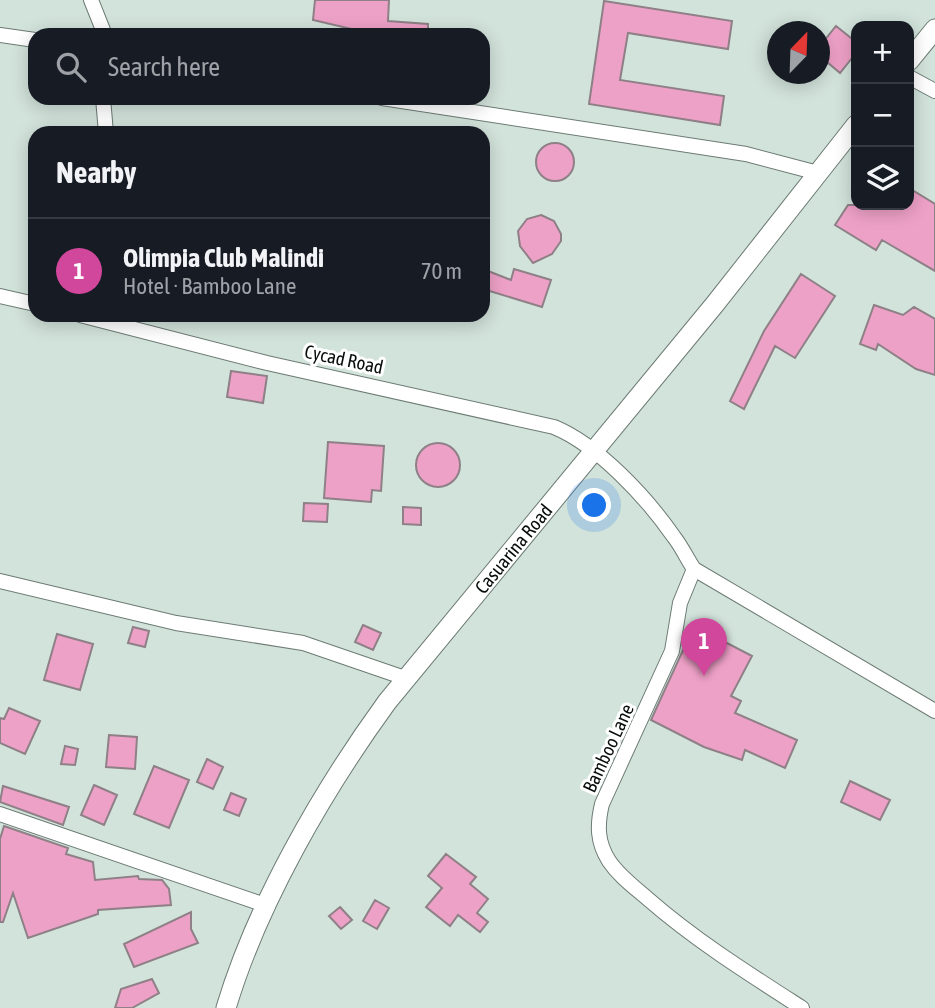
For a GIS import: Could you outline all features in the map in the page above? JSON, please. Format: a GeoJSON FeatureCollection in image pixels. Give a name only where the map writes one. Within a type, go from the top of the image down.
{"type":"FeatureCollection","features":[{"type":"Feature","properties":{"kind":"street"},"geometry":{"type":"LineString","coordinates":[[91,0],[102,28]]}},
{"type":"Feature","properties":{"kind":"street"},"geometry":{"type":"LineString","coordinates":[[914,55],[935,29]]}},
{"type":"Feature","properties":{"kind":"street"},"geometry":{"type":"LineString","coordinates":[[0,35],[28,39]]}},
{"type":"Feature","properties":{"kind":"street"},"geometry":{"type":"LineString","coordinates":[[914,80],[935,91]]}},
{"type":"Feature","properties":{"kind":"street"},"geometry":{"type":"LineString","coordinates":[[104,105],[105,126]]}},
{"type":"Feature","properties":{"kind":"street"},"geometry":{"type":"LineString","coordinates":[[428,105],[746,154],[818,173]]}},
{"type":"Feature","properties":{"kind":"street","name":"Casuarina Road"},"geometry":{"type":"LineString","coordinates":[[226,1008],[236,976],[304,833],[357,744],[715,304],[851,131]]}},
{"type":"Feature","properties":{"kind":"street"},"geometry":{"type":"LineString","coordinates":[[0,296],[28,302]]}},
{"type":"Feature","properties":{"kind":"street","name":"Cycad Road"},"geometry":{"type":"LineString","coordinates":[[134,322],[267,363],[519,416],[575,435],[593,452]]}},
{"type":"Feature","properties":{"kind":"street"},"geometry":{"type":"LineString","coordinates":[[593,452],[623,478],[657,516],[694,569],[752,606],[935,711]]}},
{"type":"Feature","properties":{"kind":"street","name":"Bamboo Lane"},"geometry":{"type":"LineString","coordinates":[[694,569],[680,603],[672,651],[602,804],[597,824],[599,839],[610,861],[625,880],[679,926],[802,1008]]}},
{"type":"Feature","properties":{"kind":"street"},"geometry":{"type":"LineString","coordinates":[[0,581],[176,623],[303,643],[408,679]]}},
{"type":"Feature","properties":{"kind":"street"},"geometry":{"type":"LineString","coordinates":[[0,814],[268,906]]}},
{"type":"Feature","properties":{"kind":"building"},"geometry":{"type":"Polygon","coordinates":[[[315,0],[389,0],[388,21],[428,24],[428,28],[347,28],[313,20],[315,0]]]}},
{"type":"Feature","properties":{"kind":"building"},"geometry":{"type":"Polygon","coordinates":[[[604,1],[732,21],[728,49],[628,33],[620,80],[724,96],[720,125],[589,104],[604,1]]]}},
{"type":"Feature","properties":{"kind":"building"},"geometry":{"type":"Polygon","coordinates":[[[836,26],[851,38],[851,59],[840,73],[830,64],[830,34],[836,26]]]}},
{"type":"Feature","properties":{"kind":"building"},"geometry":{"type":"Polygon","coordinates":[[[555,143],[568,149],[574,162],[568,175],[555,181],[542,175],[536,162],[542,149],[555,143]]]}},
{"type":"Feature","properties":{"kind":"building"},"geometry":{"type":"Polygon","coordinates":[[[914,191],[935,204],[935,271],[882,240],[876,250],[835,225],[848,205],[851,205],[851,210],[914,210],[914,191]]]}},
{"type":"Feature","properties":{"kind":"building"},"geometry":{"type":"Polygon","coordinates":[[[541,215],[554,221],[561,234],[561,241],[552,254],[533,263],[520,246],[518,231],[527,219],[541,215]]]}},
{"type":"Feature","properties":{"kind":"building"},"geometry":{"type":"Polygon","coordinates":[[[514,269],[551,280],[542,307],[490,291],[490,272],[511,280],[514,269]]]}},
{"type":"Feature","properties":{"kind":"building"},"geometry":{"type":"Polygon","coordinates":[[[801,274],[835,296],[795,358],[775,346],[744,409],[730,401],[764,331],[801,274]]]}},
{"type":"Feature","properties":{"kind":"building"},"geometry":{"type":"Polygon","coordinates":[[[874,305],[903,315],[914,307],[935,319],[935,375],[916,369],[878,344],[876,350],[860,344],[874,305]]]}},
{"type":"Feature","properties":{"kind":"building"},"geometry":{"type":"Polygon","coordinates":[[[231,371],[267,376],[263,403],[227,397],[231,371]]]}},
{"type":"Feature","properties":{"kind":"building"},"geometry":{"type":"Polygon","coordinates":[[[328,442],[384,446],[381,491],[372,490],[371,502],[324,498],[328,442]]]}},
{"type":"Feature","properties":{"kind":"building"},"geometry":{"type":"Polygon","coordinates":[[[438,443],[454,449],[460,465],[454,481],[438,487],[422,481],[416,465],[422,449],[438,443]]]}},
{"type":"Feature","properties":{"kind":"building"},"geometry":{"type":"Polygon","coordinates":[[[304,503],[328,504],[327,522],[303,521],[304,503]]]}},
{"type":"Feature","properties":{"kind":"building"},"geometry":{"type":"Polygon","coordinates":[[[403,507],[421,508],[421,525],[403,524],[403,507]]]}},
{"type":"Feature","properties":{"kind":"building"},"geometry":{"type":"Polygon","coordinates":[[[363,625],[381,633],[373,650],[355,642],[363,625]]]}},
{"type":"Feature","properties":{"kind":"building"},"geometry":{"type":"Polygon","coordinates":[[[694,626],[752,656],[731,696],[741,701],[735,713],[797,740],[785,768],[745,750],[742,760],[704,747],[651,720],[694,626]]]}},
{"type":"Feature","properties":{"kind":"building"},"geometry":{"type":"Polygon","coordinates":[[[133,627],[149,631],[145,647],[128,643],[133,627]]]}},
{"type":"Feature","properties":{"kind":"building"},"geometry":{"type":"Polygon","coordinates":[[[57,634],[93,644],[80,690],[44,680],[57,634]]]}},
{"type":"Feature","properties":{"kind":"building"},"geometry":{"type":"Polygon","coordinates":[[[9,708],[40,721],[25,754],[0,743],[0,718],[4,719],[9,708]]]}},
{"type":"Feature","properties":{"kind":"building"},"geometry":{"type":"Polygon","coordinates":[[[109,735],[137,737],[135,769],[106,767],[109,735]]]}},
{"type":"Feature","properties":{"kind":"building"},"geometry":{"type":"Polygon","coordinates":[[[65,746],[78,749],[75,765],[61,764],[65,746]]]}},
{"type":"Feature","properties":{"kind":"building"},"geometry":{"type":"Polygon","coordinates":[[[207,759],[223,767],[213,789],[197,782],[207,759]]]}},
{"type":"Feature","properties":{"kind":"building"},"geometry":{"type":"Polygon","coordinates":[[[154,766],[189,780],[169,828],[134,814],[154,766]]]}},
{"type":"Feature","properties":{"kind":"building"},"geometry":{"type":"Polygon","coordinates":[[[850,781],[890,800],[880,820],[841,802],[850,781]]]}},
{"type":"Feature","properties":{"kind":"building"},"geometry":{"type":"Polygon","coordinates":[[[94,785],[117,795],[104,825],[81,815],[94,785]]]}},
{"type":"Feature","properties":{"kind":"building"},"geometry":{"type":"Polygon","coordinates":[[[3,786],[69,807],[63,825],[0,802],[3,786]]]}},
{"type":"Feature","properties":{"kind":"building"},"geometry":{"type":"Polygon","coordinates":[[[231,793],[246,799],[239,816],[224,810],[231,793]]]}},
{"type":"Feature","properties":{"kind":"building"},"geometry":{"type":"Polygon","coordinates":[[[4,826],[68,848],[66,854],[93,862],[95,880],[138,876],[139,879],[162,880],[169,889],[171,905],[98,910],[98,914],[28,938],[13,893],[3,922],[0,922],[0,839],[4,826]]]}},
{"type":"Feature","properties":{"kind":"building"},"geometry":{"type":"Polygon","coordinates":[[[446,854],[476,877],[470,884],[488,899],[477,913],[488,922],[480,932],[458,915],[450,926],[426,907],[442,888],[428,876],[446,854]]]}},
{"type":"Feature","properties":{"kind":"building"},"geometry":{"type":"Polygon","coordinates":[[[375,900],[389,908],[377,929],[363,921],[375,900]]]}},
{"type":"Feature","properties":{"kind":"building"},"geometry":{"type":"Polygon","coordinates":[[[340,907],[352,920],[341,929],[329,916],[340,907]]]}},
{"type":"Feature","properties":{"kind":"building"},"geometry":{"type":"Polygon","coordinates":[[[191,912],[191,929],[198,943],[134,967],[124,944],[191,912]]]}},
{"type":"Feature","properties":{"kind":"building"},"geometry":{"type":"Polygon","coordinates":[[[152,979],[159,993],[132,1008],[115,1008],[121,989],[152,979]]]}},
{"type":"Feature","properties":{"kind":"place","name":"Olimpia Club Malindi"},"geometry":{"type":"Point","coordinates":[704,676]}}]}
